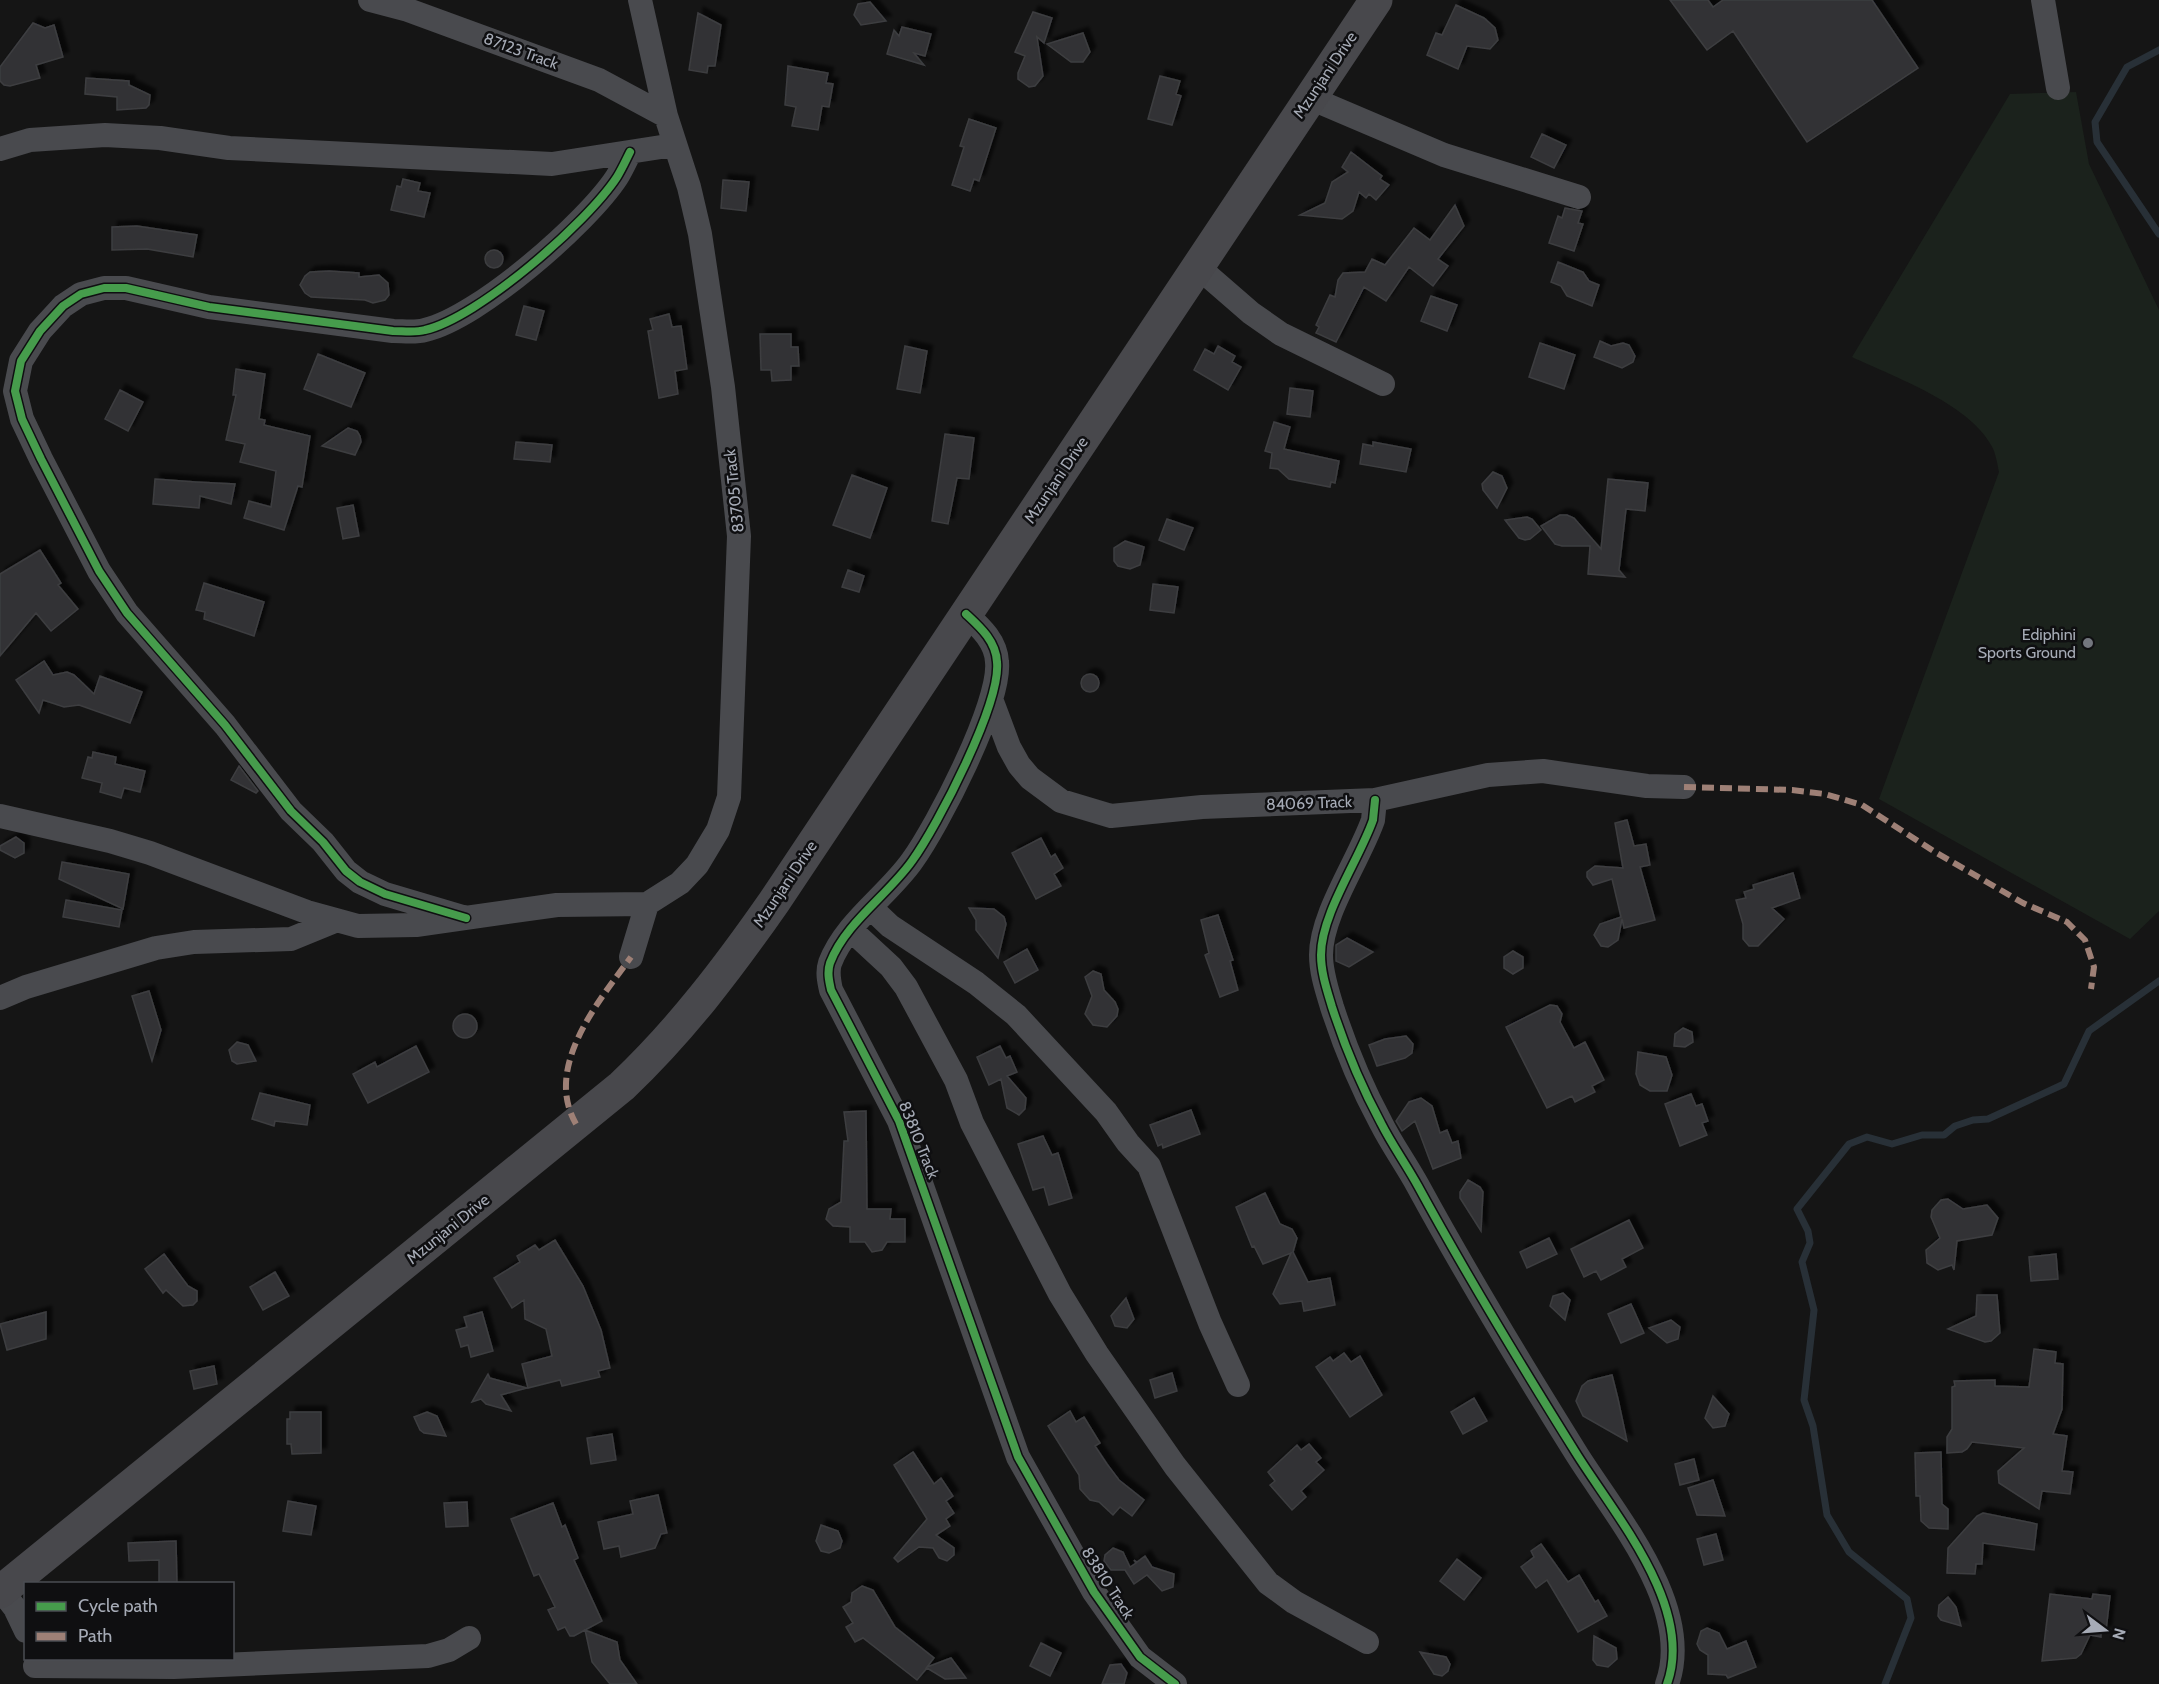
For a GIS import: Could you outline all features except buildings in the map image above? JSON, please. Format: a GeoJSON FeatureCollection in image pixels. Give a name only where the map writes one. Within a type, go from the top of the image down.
{"type":"FeatureCollection","features":[{"type":"Feature","properties":{"kind":"main road","name":"Mzunjani Drive"},"geometry":{"type":"LineString","coordinates":[[1,1592],[464,1216],[646,1064],[703,1000],[730,964],[966,614],[1376,0]]}},
{"type":"Feature","properties":{"kind":"street","name":"87123 Track"},"geometry":{"type":"LineString","coordinates":[[370,0],[408,10],[599,80],[666,116]]}},
{"type":"Feature","properties":{"kind":"street","name":"83705 Track"},"geometry":{"type":"LineString","coordinates":[[640,0],[666,116],[689,187],[700,234],[712,311],[739,536],[732,768],[725,813],[709,848],[697,865],[680,883],[647,904]]}},
{"type":"Feature","properties":{"kind":"street"},"geometry":{"type":"LineString","coordinates":[[2043,0],[2058,88]]}},
{"type":"Feature","properties":{"kind":"street"},"geometry":{"type":"LineString","coordinates":[[1310,98],[1444,155],[1579,197]]}},
{"type":"Feature","properties":{"kind":"street"},"geometry":{"type":"LineString","coordinates":[[0,149],[30,140],[105,135],[160,138],[229,148],[552,164],[674,146]]}},
{"type":"Feature","properties":{"kind":"street"},"geometry":{"type":"LineString","coordinates":[[465,918],[385,894],[360,882],[346,871],[323,842],[291,811],[225,725],[127,613],[99,571],[22,419],[15,391],[21,362],[40,331],[63,306],[81,294],[104,288],[126,288],[209,307],[393,331],[423,331],[439,326],[510,283],[551,248],[617,178],[630,152]]}},
{"type":"Feature","properties":{"kind":"street"},"geometry":{"type":"LineString","coordinates":[[1198,267],[1251,313],[1281,334],[1383,384]]}},
{"type":"Feature","properties":{"kind":"street","name":"83810 Track"},"geometry":{"type":"LineString","coordinates":[[966,614],[994,646],[997,673],[991,699],[968,757],[934,826],[912,861],[851,930],[830,964],[828,974],[831,990],[899,1121],[1018,1457],[1094,1592],[1140,1657],[1175,1684]]}},
{"type":"Feature","properties":{"kind":"street","name":"84069 Track"},"geometry":{"type":"LineString","coordinates":[[991,699],[1019,765],[1044,790],[1060,801],[1087,811],[1123,816],[1202,807],[1375,800],[1488,775],[1543,771],[1647,786],[1683,787]]}},
{"type":"Feature","properties":{"kind":"street"},"geometry":{"type":"LineString","coordinates":[[1375,800],[1373,820],[1366,842],[1343,887],[1325,931],[1320,955],[1324,983],[1338,1025],[1381,1124],[1442,1232],[1577,1454],[1631,1536],[1657,1587],[1672,1635],[1673,1656],[1667,1684]]}},
{"type":"Feature","properties":{"kind":"street"},"geometry":{"type":"LineString","coordinates":[[0,816],[110,841],[150,853],[335,921],[358,926],[386,927],[557,905],[647,904],[631,957]]}},
{"type":"Feature","properties":{"kind":"street"},"geometry":{"type":"LineString","coordinates":[[871,908],[890,926],[976,983],[1016,1015],[1106,1112],[1128,1143],[1149,1166],[1210,1323],[1238,1385]]}},
{"type":"Feature","properties":{"kind":"street"},"geometry":{"type":"LineString","coordinates":[[0,998],[26,987],[156,948],[194,942],[291,939],[335,921]]}},
{"type":"Feature","properties":{"kind":"street"},"geometry":{"type":"LineString","coordinates":[[851,930],[891,967],[906,987],[956,1080],[972,1123],[1060,1294],[1145,1425],[1268,1583],[1294,1602],[1367,1642]]}},
{"type":"Feature","properties":{"kind":"street"},"geometry":{"type":"LineString","coordinates":[[1,1592],[15,1608],[24,1627]]}},
{"type":"Feature","properties":{"kind":"street"},"geometry":{"type":"LineString","coordinates":[[35,1670],[174,1667],[428,1656],[449,1650],[469,1638]]}},
{"type":"Feature","properties":{"kind":"shaded area"},"geometry":{"type":"Polygon","coordinates":[[[2076,92],[2089,164],[2159,310],[2159,911],[2130,939],[1879,799],[1999,472],[1991,445],[1980,430],[1965,416],[1929,393],[1852,357],[2010,94],[2076,92]]]}},
{"type":"Feature","properties":{"kind":"waterway"},"geometry":{"type":"LineString","coordinates":[[2159,50],[2127,67],[2095,122],[2097,142],[2159,234]]}},
{"type":"Feature","properties":{"kind":"waterway"},"geometry":{"type":"LineString","coordinates":[[1885,1684],[1911,1618],[1907,1599],[1849,1552],[1827,1515],[1813,1426],[1804,1400],[1814,1310],[1802,1262],[1810,1243],[1808,1231],[1797,1209],[1849,1144],[1867,1137],[1892,1144],[1922,1135],[1944,1135],[1955,1126],[1973,1120],[1988,1119],[2064,1084],[2089,1031],[2159,981]]}},
{"type":"Feature","properties":{"kind":"marked path"},"geometry":{"type":"LineString","coordinates":[[1684,787],[1792,790],[1825,794],[1862,805],[1935,852],[2023,903],[2067,922],[2085,940],[2094,967],[2091,989]]}},
{"type":"Feature","properties":{"kind":"marked path"},"geometry":{"type":"LineString","coordinates":[[576,1124],[568,1102],[566,1080],[570,1058],[591,1014],[631,957]]}},
{"type":"Feature","properties":{"kind":"cycle path"},"geometry":{"type":"LineString","coordinates":[[466,918],[385,894],[360,882],[346,871],[323,842],[291,811],[225,725],[127,613],[99,571],[22,419],[15,391],[21,361],[40,331],[63,306],[81,294],[104,288],[126,288],[209,307],[393,331],[425,330],[447,322],[473,308],[530,266],[582,219],[617,177],[630,152]]}},
{"type":"Feature","properties":{"kind":"cycle path"},"geometry":{"type":"LineString","coordinates":[[966,614],[982,629],[994,647],[997,662],[996,681],[979,733],[937,820],[912,861],[856,922],[837,949],[829,966],[831,990],[899,1121],[1018,1457],[1094,1592],[1140,1657],[1175,1684]]}},
{"type":"Feature","properties":{"kind":"cycle path"},"geometry":{"type":"LineString","coordinates":[[1375,800],[1373,820],[1334,905],[1323,939],[1322,968],[1332,1007],[1354,1066],[1385,1131],[1515,1354],[1646,1562],[1661,1593],[1670,1624],[1673,1654],[1667,1684]]}},
{"type":"Feature","properties":{"kind":"place","name":"Ediphini Sports Ground"},"geometry":{"type":"Point","coordinates":[2088,643]}}]}
